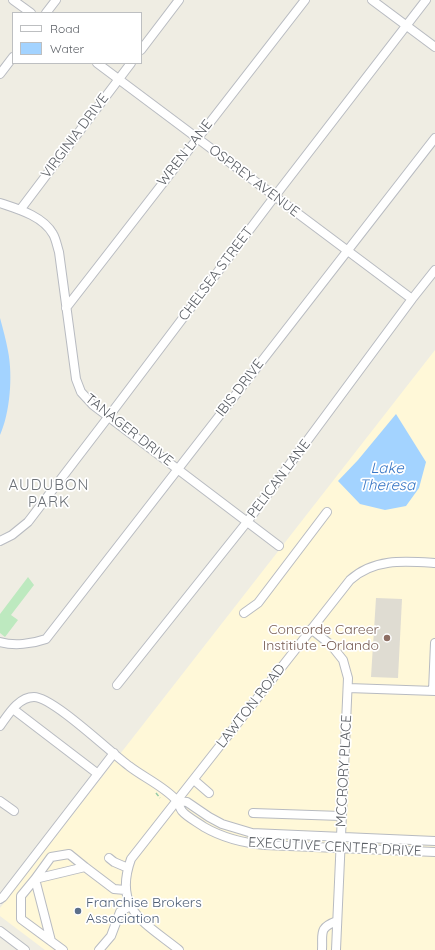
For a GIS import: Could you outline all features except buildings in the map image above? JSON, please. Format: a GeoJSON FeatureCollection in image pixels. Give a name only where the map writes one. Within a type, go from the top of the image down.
{"type":"FeatureCollection","features":[{"type":"Feature","properties":{"kind":"street"},"geometry":{"type":"LineString","coordinates":[[13,0],[30,12]]}},
{"type":"Feature","properties":{"kind":"street"},"geometry":{"type":"LineString","coordinates":[[47,12],[56,0]]}},
{"type":"Feature","properties":{"kind":"street"},"geometry":{"type":"LineString","coordinates":[[142,49],[179,0]]}},
{"type":"Feature","properties":{"kind":"street","name":"WREN LANE"},"geometry":{"type":"LineString","coordinates":[[66,308],[305,0]]}},
{"type":"Feature","properties":{"kind":"street"},"geometry":{"type":"LineString","coordinates":[[372,0],[435,47]]}},
{"type":"Feature","properties":{"kind":"street","name":"CHELSEA STREET"},"geometry":{"type":"LineString","coordinates":[[0,541],[12,535],[28,522],[275,196],[426,0]]}},
{"type":"Feature","properties":{"kind":"street"},"geometry":{"type":"LineString","coordinates":[[0,74],[12,58]]}},
{"type":"Feature","properties":{"kind":"street","name":"OSPREY AVENUE"},"geometry":{"type":"LineString","coordinates":[[98,64],[412,299]]}},
{"type":"Feature","properties":{"kind":"street","name":"VIRGINIA DRIVE"},"geometry":{"type":"LineString","coordinates":[[20,210],[130,64]]}},
{"type":"Feature","properties":{"kind":"street","name":"IBIS DRIVE"},"geometry":{"type":"LineString","coordinates":[[0,642],[9,644],[38,642],[46,638],[435,138]]}},
{"type":"Feature","properties":{"kind":"street","name":"TANAGER DRIVE"},"geometry":{"type":"LineString","coordinates":[[0,203],[20,210],[44,224],[53,234],[59,252],[76,379],[81,392],[93,405],[279,546]]}},
{"type":"Feature","properties":{"kind":"street","name":"PELICAN LANE"},"geometry":{"type":"LineString","coordinates":[[117,685],[247,522],[435,270]]}},
{"type":"Feature","properties":{"kind":"street"},"geometry":{"type":"LineString","coordinates":[[244,613],[258,603],[327,512]]}},
{"type":"Feature","properties":{"kind":"street","name":"LAWTON ROAD"},"geometry":{"type":"LineString","coordinates":[[125,890],[125,881],[132,859],[346,585],[364,570],[379,564],[390,562],[435,563]]}},
{"type":"Feature","properties":{"kind":"street","name":"MCCRORY PLACE"},"geometry":{"type":"LineString","coordinates":[[311,629],[330,645],[343,660],[348,678],[336,950]]}},
{"type":"Feature","properties":{"kind":"street"},"geometry":{"type":"LineString","coordinates":[[348,688],[434,691],[435,643]]}},
{"type":"Feature","properties":{"kind":"street","name":"EXECUTIVE CENTER DRIVE"},"geometry":{"type":"LineString","coordinates":[[13,709],[24,700],[33,697],[47,701],[178,801],[187,802],[222,824],[247,832],[340,838],[435,841]]}},
{"type":"Feature","properties":{"kind":"street"},"geometry":{"type":"LineString","coordinates":[[0,726],[13,709],[98,774]]}},
{"type":"Feature","properties":{"kind":"street"},"geometry":{"type":"LineString","coordinates":[[2,898],[114,753]]}},
{"type":"Feature","properties":{"kind":"street"},"geometry":{"type":"LineString","coordinates":[[194,780],[209,793]]}},
{"type":"Feature","properties":{"kind":"street"},"geometry":{"type":"LineString","coordinates":[[0,801],[14,811]]}},
{"type":"Feature","properties":{"kind":"street","name":"EXECUTIVE CENTER DRIVE"},"geometry":{"type":"LineString","coordinates":[[178,801],[181,810],[191,818],[214,832],[237,841],[265,845],[435,852]]}},
{"type":"Feature","properties":{"kind":"street"},"geometry":{"type":"LineString","coordinates":[[253,813],[341,816]]}},
{"type":"Feature","properties":{"kind":"street"},"geometry":{"type":"LineString","coordinates":[[64,950],[21,919],[21,896],[51,857],[69,854],[114,889],[125,890],[130,906],[142,921],[179,950]]}},
{"type":"Feature","properties":{"kind":"street"},"geometry":{"type":"LineString","coordinates":[[109,858],[114,862],[128,868]]}},
{"type":"Feature","properties":{"kind":"street"},"geometry":{"type":"LineString","coordinates":[[35,879],[85,867]]}},
{"type":"Feature","properties":{"kind":"street"},"geometry":{"type":"LineString","coordinates":[[35,879],[51,941]]}},
{"type":"Feature","properties":{"kind":"street"},"geometry":{"type":"LineString","coordinates":[[99,950],[111,936],[120,912],[130,906]]}},
{"type":"Feature","properties":{"kind":"street"},"geometry":{"type":"LineString","coordinates":[[322,950],[323,930],[327,925],[337,921]]}},
{"type":"Feature","properties":{"kind":"street"},"geometry":{"type":"LineString","coordinates":[[0,931],[25,950]]}},
{"type":"Feature","properties":{"kind":"path"},"geometry":{"type":"LineString","coordinates":[[155,793],[160,798]]}},
{"type":"Feature","properties":{"kind":"shaded area"},"geometry":{"type":"Polygon","coordinates":[[[435,350],[435,950],[45,950],[0,916],[0,908],[435,350]]]}},
{"type":"Feature","properties":{"kind":"shaded area","name":"Concorde Career Institiute -Orlando"},"geometry":{"type":"Polygon","coordinates":[[[376,598],[402,599],[398,678],[371,677],[376,598]]]}},
{"type":"Feature","properties":{"kind":"green space"},"geometry":{"type":"Polygon","coordinates":[[[28,577],[34,585],[11,615],[18,620],[5,637],[0,633],[0,614],[28,577]]]}},
{"type":"Feature","properties":{"kind":"water"},"geometry":{"type":"Polygon","coordinates":[[[0,318],[10,361],[10,394],[6,416],[0,435],[0,318]]]}},
{"type":"Feature","properties":{"kind":"water","name":"Lake Theresa"},"geometry":{"type":"Polygon","coordinates":[[[396,414],[426,462],[419,488],[406,506],[385,510],[360,504],[338,481],[358,460],[396,414]]]}},
{"type":"Feature","properties":{"kind":"place","name":"Concorde Career Institiute -Orlando"},"geometry":{"type":"Point","coordinates":[387,638]}},
{"type":"Feature","properties":{"kind":"place","name":"Franchise Brokers Association"},"geometry":{"type":"Point","coordinates":[78,911]}},
{"type":"Feature","properties":{"kind":"district","name":"AUDUBON PARK"},"geometry":{"type":"Point","coordinates":[49,494]}}]}
